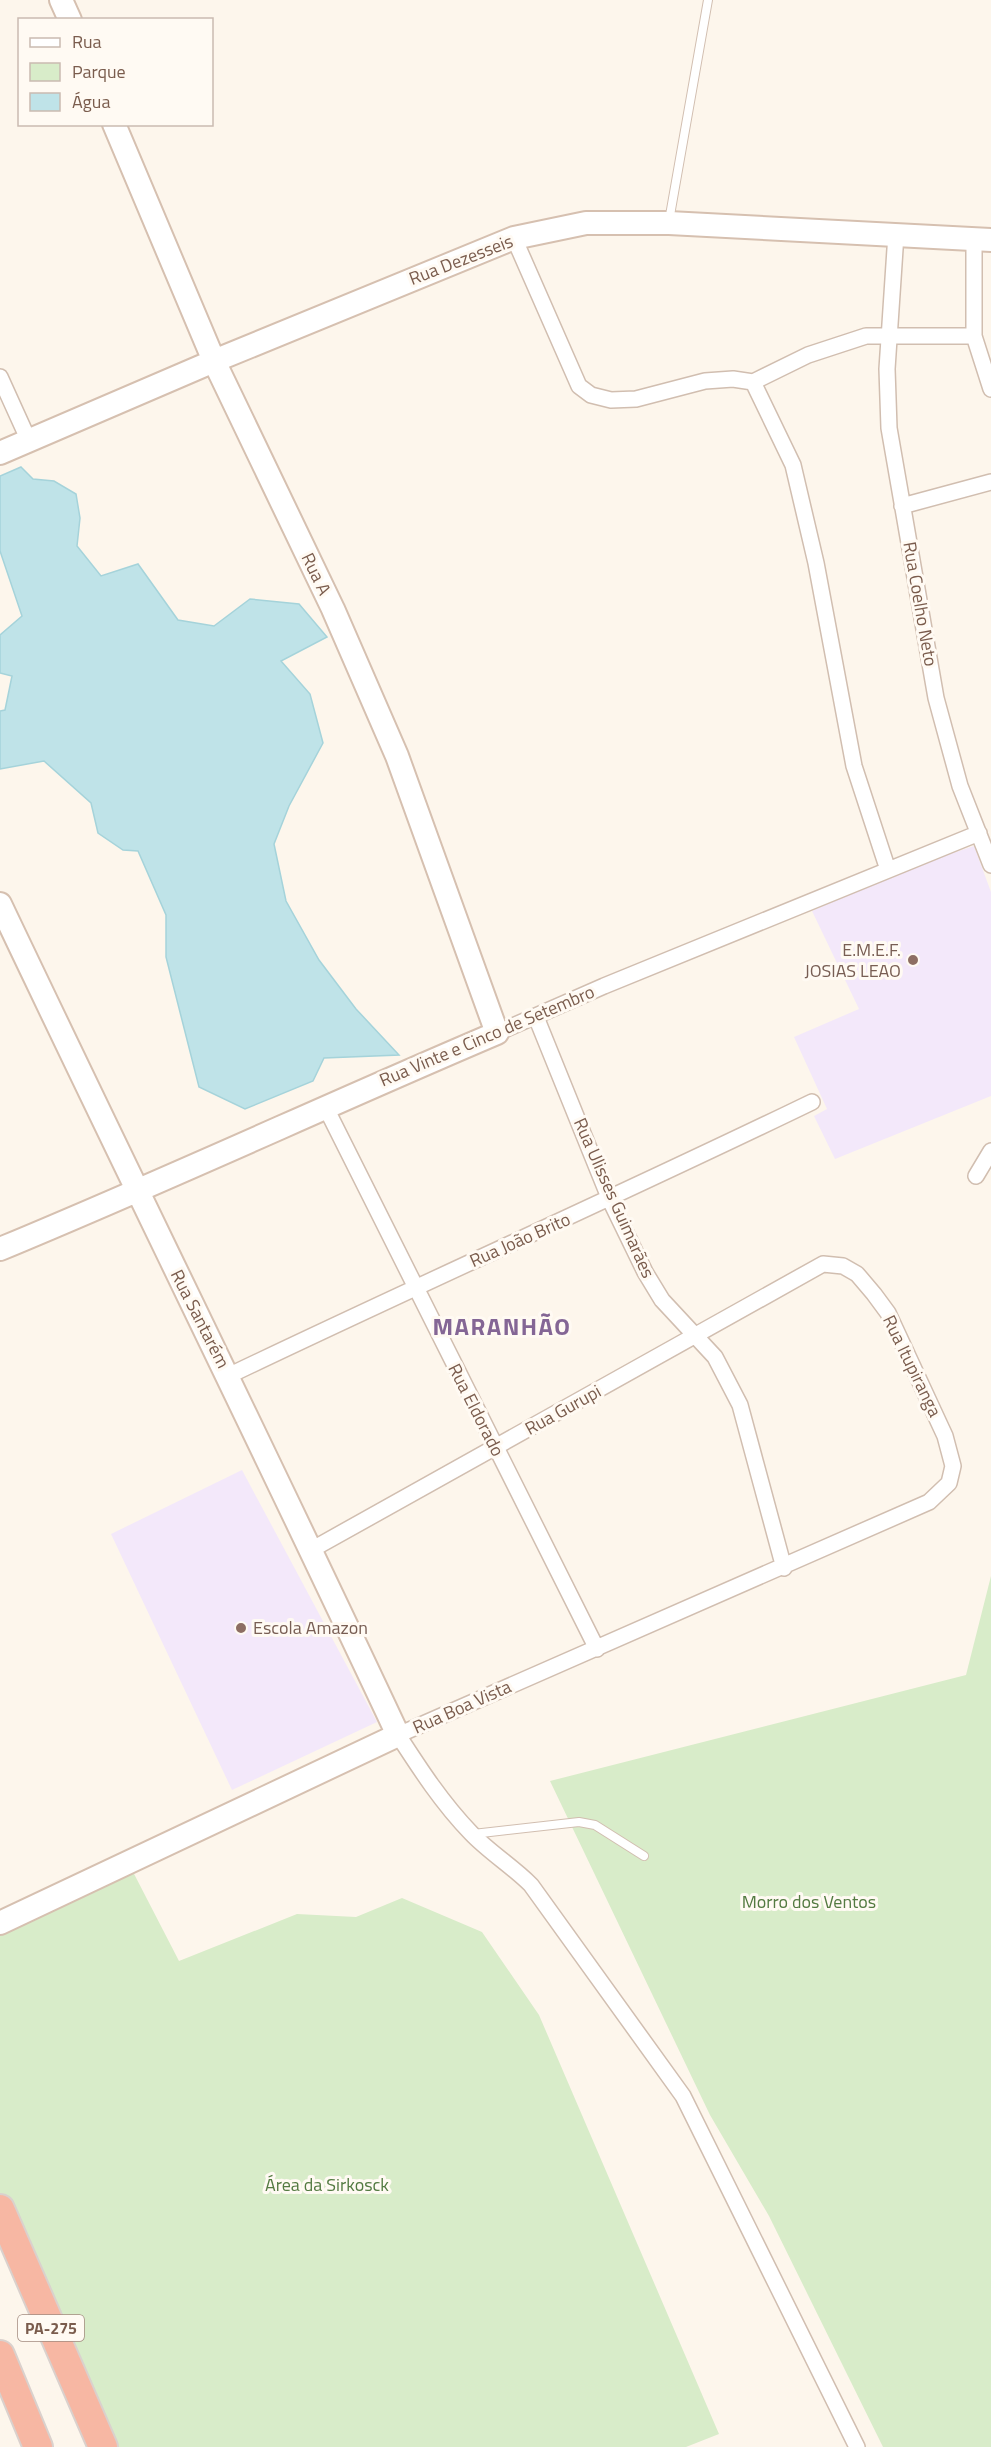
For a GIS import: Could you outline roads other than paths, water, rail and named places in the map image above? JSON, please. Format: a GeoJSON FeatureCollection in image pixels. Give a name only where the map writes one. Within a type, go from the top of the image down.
{"type":"FeatureCollection","features":[{"type":"Feature","properties":{"kind":"highway","name":"PA-275"},"geometry":{"type":"LineString","coordinates":[[0,2209],[103,2447]]}},
{"type":"Feature","properties":{"kind":"highway","name":"PA-275"},"geometry":{"type":"LineString","coordinates":[[0,2355],[11,2394],[38,2447]]}},
{"type":"Feature","properties":{"kind":"street"},"geometry":{"type":"LineString","coordinates":[[61,0],[68,18]]}},
{"type":"Feature","properties":{"kind":"street","name":"Rua A"},"geometry":{"type":"LineString","coordinates":[[115,126],[214,361],[333,609],[397,756],[497,1033]]}},
{"type":"Feature","properties":{"kind":"street","name":"Rua Dezesseis"},"geometry":{"type":"LineString","coordinates":[[0,453],[214,361],[514,238],[586,223],[669,223],[982,240]]}},
{"type":"Feature","properties":{"kind":"street","name":"Rua Coelho Neto"},"geometry":{"type":"LineString","coordinates":[[896,234],[887,369],[889,428],[936,698],[960,786],[991,865]]}},
{"type":"Feature","properties":{"kind":"street"},"geometry":{"type":"LineString","coordinates":[[514,238],[568,366],[579,386],[591,395],[611,400],[636,399],[705,381],[733,379],[753,382],[807,355],[866,336],[974,336]]}},
{"type":"Feature","properties":{"kind":"street"},"geometry":{"type":"LineString","coordinates":[[982,240],[974,336],[991,389]]}},
{"type":"Feature","properties":{"kind":"street"},"geometry":{"type":"LineString","coordinates":[[0,377],[29,441]]}},
{"type":"Feature","properties":{"kind":"street"},"geometry":{"type":"LineString","coordinates":[[753,382],[793,465],[816,564],[854,766],[888,870]]}},
{"type":"Feature","properties":{"kind":"street"},"geometry":{"type":"LineString","coordinates":[[902,507],[991,482]]}},
{"type":"Feature","properties":{"kind":"street","name":"Rua Vinte e Cinco de Setembro"},"geometry":{"type":"LineString","coordinates":[[0,1249],[137,1193],[325,1106],[604,986],[979,833]]}},
{"type":"Feature","properties":{"kind":"street","name":"Rua Santarém"},"geometry":{"type":"LineString","coordinates":[[0,904],[398,1735]]}},
{"type":"Feature","properties":{"kind":"street","name":"Rua Ulisses Guimarães"},"geometry":{"type":"LineString","coordinates":[[536,1017],[610,1200],[645,1272],[662,1300],[715,1357],[740,1405],[784,1568]]}},
{"type":"Feature","properties":{"kind":"street","name":"Rua João Brito"},"geometry":{"type":"LineString","coordinates":[[228,1376],[414,1287],[610,1200],[812,1102]]}},
{"type":"Feature","properties":{"kind":"street","name":"Rua Eldorado"},"geometry":{"type":"LineString","coordinates":[[325,1106],[597,1648]]}},
{"type":"Feature","properties":{"kind":"street"},"geometry":{"type":"LineString","coordinates":[[976,1176],[991,1151]]}},
{"type":"Feature","properties":{"kind":"street","name":"Rua Itupiranga"},"geometry":{"type":"LineString","coordinates":[[814,1268],[830,1263],[843,1266],[857,1274],[888,1313],[945,1436],[953,1466],[949,1483],[929,1502]]}},
{"type":"Feature","properties":{"kind":"street","name":"Rua Gurupi"},"geometry":{"type":"LineString","coordinates":[[311,1550],[814,1268]]}},
{"type":"Feature","properties":{"kind":"street","name":"Rua Boa Vista"},"geometry":{"type":"LineString","coordinates":[[0,1923],[398,1735],[784,1568],[929,1502]]}},
{"type":"Feature","properties":{"kind":"street"},"geometry":{"type":"LineString","coordinates":[[398,1735],[431,1787],[472,1835],[510,1864],[531,1886],[683,2096],[857,2447]]}},
{"type":"Feature","properties":{"kind":"lane"},"geometry":{"type":"LineString","coordinates":[[669,223],[708,0]]}},
{"type":"Feature","properties":{"kind":"lane"},"geometry":{"type":"LineString","coordinates":[[472,1835],[579,1822],[595,1825],[644,1856]]}},
{"type":"Feature","properties":{"kind":"water"},"geometry":{"type":"Polygon","coordinates":[[[21,467],[33,479],[54,481],[76,494],[80,518],[77,546],[101,576],[138,564],[178,620],[214,626],[250,599],[299,604],[327,637],[281,661],[310,694],[323,743],[289,806],[274,844],[286,901],[319,960],[356,1009],[399,1055],[324,1058],[313,1081],[245,1109],[199,1087],[166,957],[166,915],[138,851],[123,850],[98,833],[91,803],[44,761],[0,769],[0,711],[5,710],[12,676],[0,673],[0,635],[22,616],[0,551],[0,476],[21,467]]]}},
{"type":"Feature","properties":{"kind":"place","name":"E.M.E.F. JOSIAS LEAO"},"geometry":{"type":"Point","coordinates":[913,960]}},
{"type":"Feature","properties":{"kind":"place","name":"Escola Amazon"},"geometry":{"type":"Point","coordinates":[241,1628]}},
{"type":"Feature","properties":{"kind":"district","name":"MARANHÃO"},"geometry":{"type":"Point","coordinates":[502,1327]}},
{"type":"Feature","properties":{"kind":"park label","name":"Morro dos Ventos"},"geometry":{"type":"Point","coordinates":[809,1902]}},
{"type":"Feature","properties":{"kind":"park label","name":"Área da Sirkosck"},"geometry":{"type":"Point","coordinates":[327,2185]}}]}
